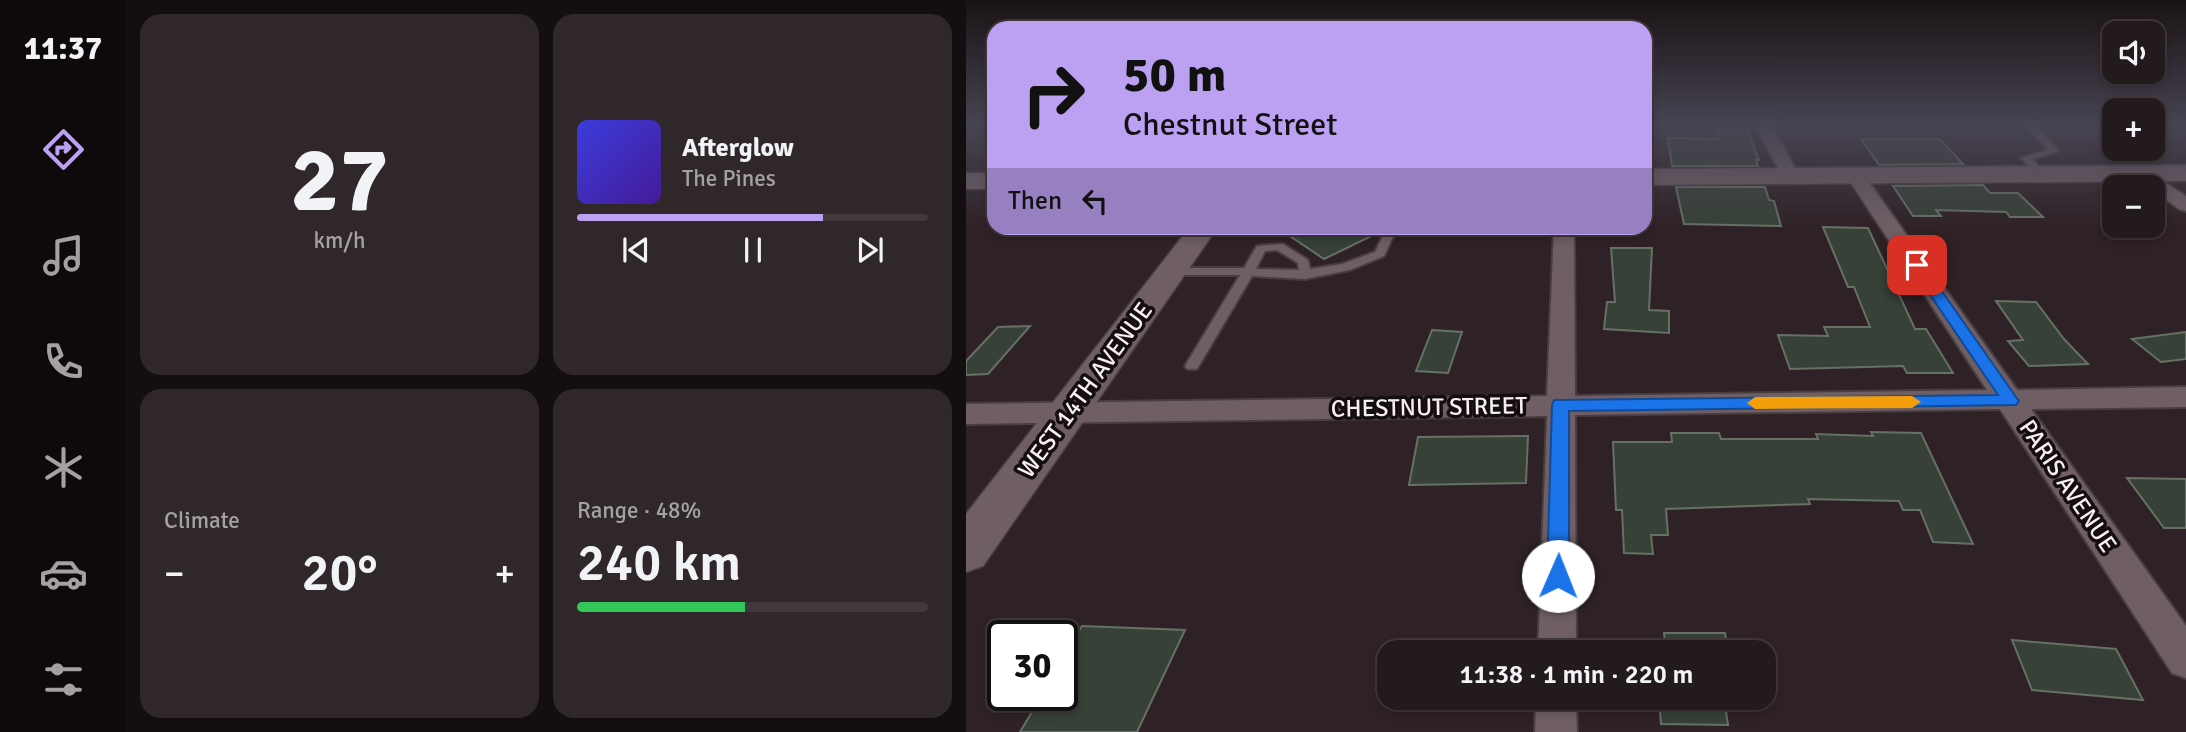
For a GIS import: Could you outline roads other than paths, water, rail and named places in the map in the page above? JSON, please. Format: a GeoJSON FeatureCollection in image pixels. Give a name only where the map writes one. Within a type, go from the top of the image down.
{"type":"FeatureCollection","features":[{"type":"Feature","properties":{"kind":"main road"},"geometry":{"type":"LineString","coordinates":[[1652,177],[2186,173]]}},
{"type":"Feature","properties":{"kind":"main road","name":"WEST 14TH AVENUE"},"geometry":{"type":"LineString","coordinates":[[966,551],[1198,235]]}},
{"type":"Feature","properties":{"kind":"street"},"geometry":{"type":"LineString","coordinates":[[1781,158],[1790,176]]}},
{"type":"Feature","properties":{"kind":"street"},"geometry":{"type":"LineString","coordinates":[[2141,173],[2186,205]]}},
{"type":"Feature","properties":{"kind":"street","name":"PARIS AVENUE"},"geometry":{"type":"LineString","coordinates":[[1855,175],[2186,659]]}},
{"type":"Feature","properties":{"kind":"street"},"geometry":{"type":"LineString","coordinates":[[1557,640],[1564,235]]}},
{"type":"Feature","properties":{"kind":"street","name":"CHESTNUT STREET"},"geometry":{"type":"LineString","coordinates":[[966,414],[2186,397]]}},
{"type":"Feature","properties":{"kind":"street"},"geometry":{"type":"LineString","coordinates":[[1556,710],[1556,732]]}},
{"type":"Feature","properties":{"kind":"lane"},"geometry":{"type":"LineString","coordinates":[[2026,158],[2042,174]]}},
{"type":"Feature","properties":{"kind":"lane"},"geometry":{"type":"LineString","coordinates":[[1172,271],[1317,275],[1359,264],[1380,254],[1389,235]]}},
{"type":"Feature","properties":{"kind":"lane"},"geometry":{"type":"LineString","coordinates":[[1192,366],[1261,248],[1279,246],[1304,262],[1306,275]]}}]}
